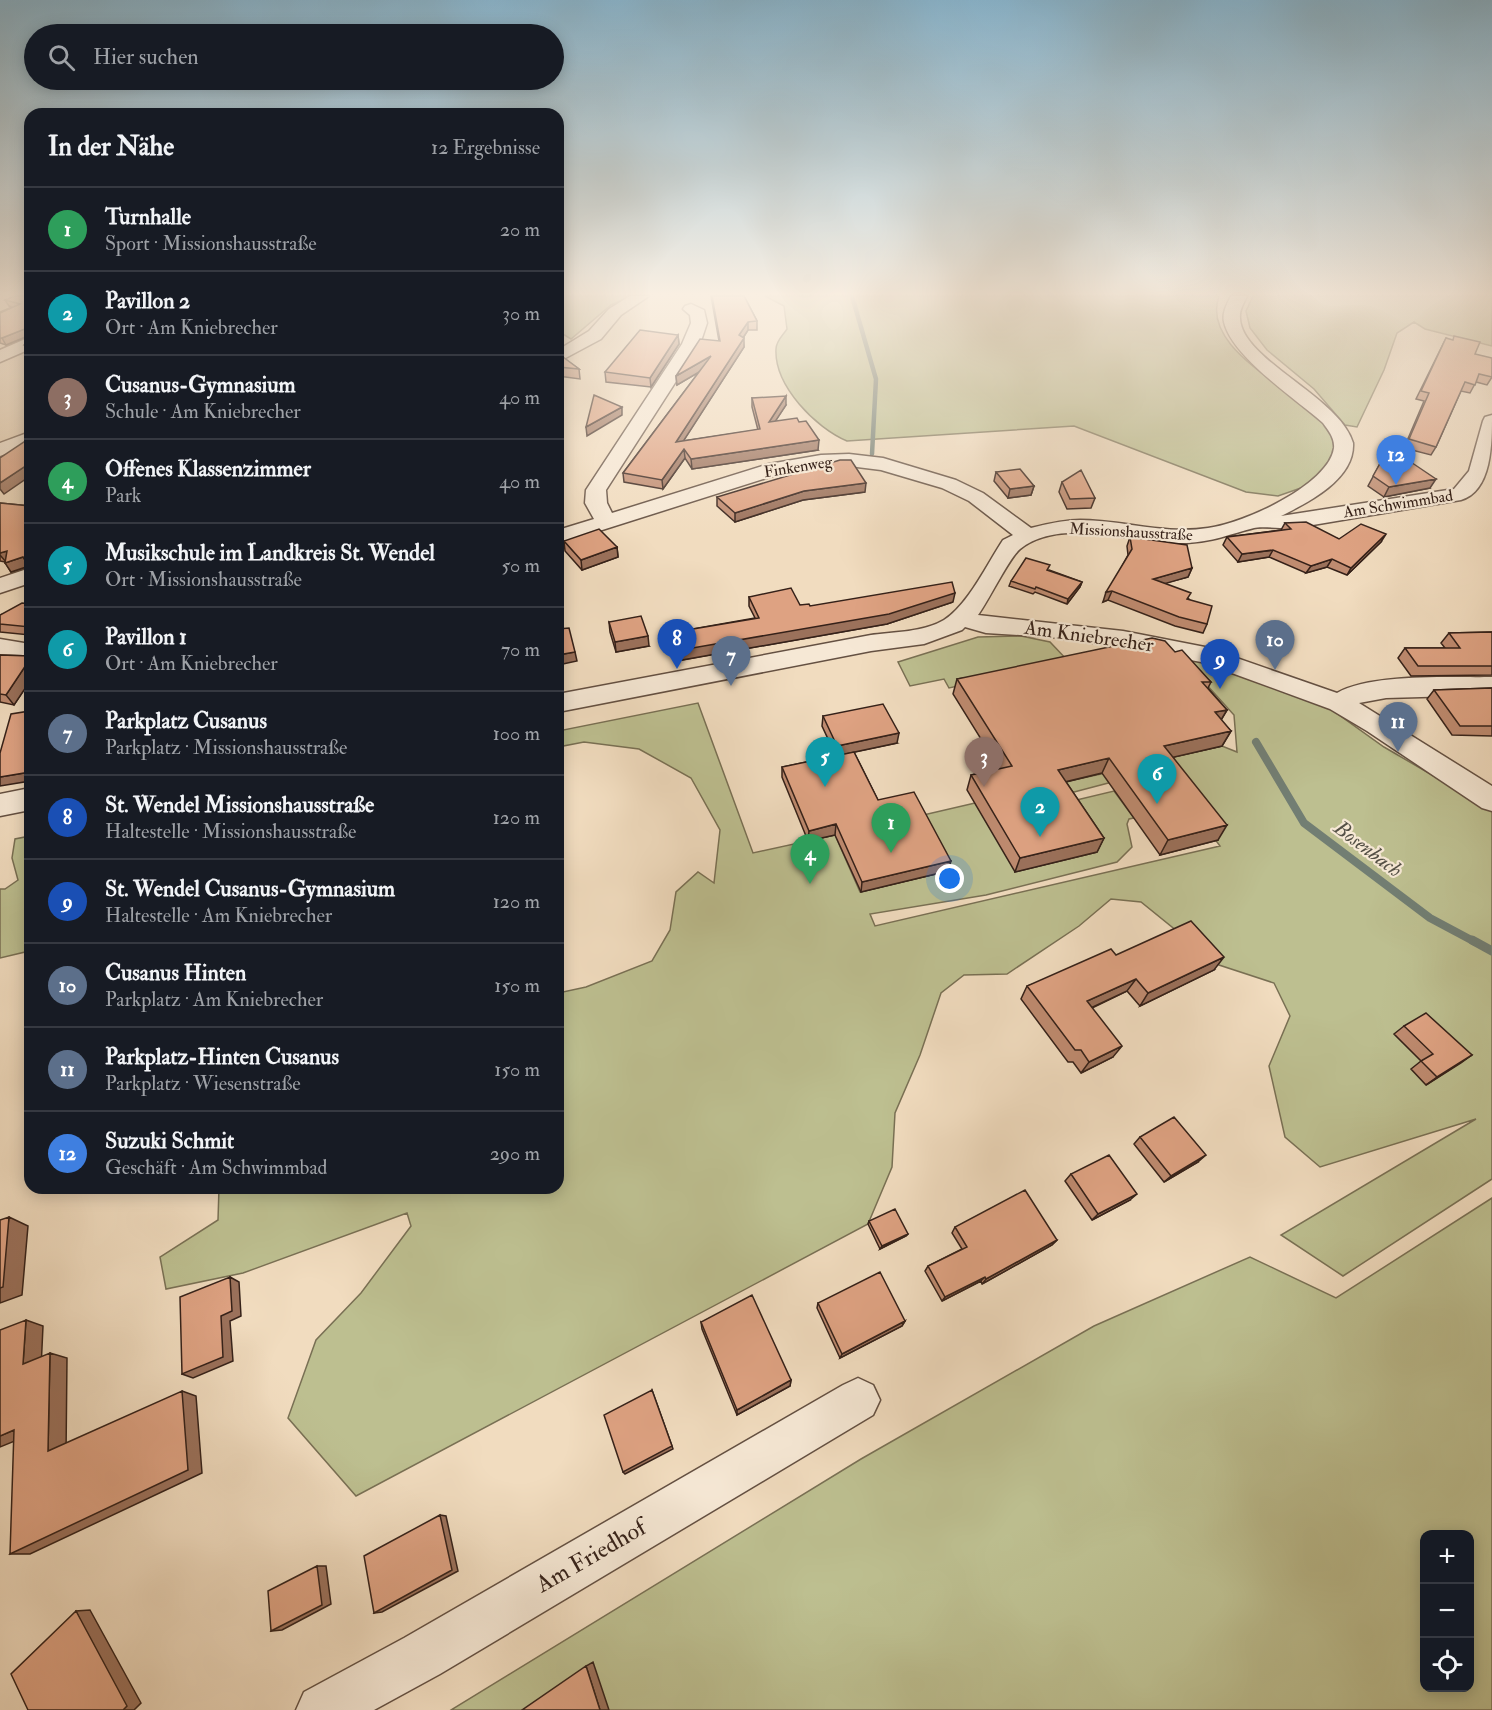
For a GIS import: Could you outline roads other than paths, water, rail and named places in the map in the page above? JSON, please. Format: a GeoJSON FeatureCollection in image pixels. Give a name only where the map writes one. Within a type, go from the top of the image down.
{"type":"FeatureCollection","features":[{"type":"Feature","properties":{"kind":"street"},"geometry":{"type":"LineString","coordinates":[[606,521],[596,503],[596,490],[670,376]]}},
{"type":"Feature","properties":{"kind":"street","name":"Missionshausstraße"},"geometry":{"type":"LineString","coordinates":[[564,702],[871,643],[924,636],[941,630],[962,618],[976,600],[1006,551],[1019,539],[1028,536],[1058,529],[1087,527],[1144,535],[1191,537],[1232,529],[1253,520],[1302,496],[1324,481],[1340,464],[1344,447],[1340,433],[1330,419],[1280,376]]}},
{"type":"Feature","properties":{"kind":"street","name":"Am Schwimmbad"},"geometry":{"type":"LineString","coordinates":[[1253,520],[1269,523],[1295,522],[1461,494],[1476,478],[1492,421]]}},
{"type":"Feature","properties":{"kind":"street"},"geometry":{"type":"LineString","coordinates":[[0,450],[24,440]]}},
{"type":"Feature","properties":{"kind":"street","name":"Finkenweg"},"geometry":{"type":"LineString","coordinates":[[564,535],[776,468],[821,461],[849,460],[883,464],[949,484],[976,497],[1028,536]]}},
{"type":"Feature","properties":{"kind":"street"},"geometry":{"type":"LineString","coordinates":[[0,586],[24,576]]}},
{"type":"Feature","properties":{"kind":"street","name":"Am Kniebrecher"},"geometry":{"type":"LineString","coordinates":[[962,618],[986,625],[1079,632],[1174,648],[1238,666],[1339,704],[1376,724],[1492,800]]}},
{"type":"Feature","properties":{"kind":"street"},"geometry":{"type":"LineString","coordinates":[[0,647],[24,651]]}},
{"type":"Feature","properties":{"kind":"street"},"geometry":{"type":"LineString","coordinates":[[1339,704],[1356,693],[1386,689],[1492,686]]}},
{"type":"Feature","properties":{"kind":"street"},"geometry":{"type":"LineString","coordinates":[[0,805],[24,800]]}},
{"type":"Feature","properties":{"kind":"street","name":"Am Friedhof"},"geometry":{"type":"LineString","coordinates":[[322,1710],[422,1656],[858,1400]]}},
{"type":"Feature","properties":{"kind":"waterway"},"geometry":{"type":"LineString","coordinates":[[872,454],[875,376]]}},
{"type":"Feature","properties":{"kind":"waterway","name":"Bosenbach"},"geometry":{"type":"LineString","coordinates":[[1256,742],[1304,823],[1430,918],[1475,942]]}},
{"type":"Feature","properties":{"kind":"waterway","name":"Bosenbach"},"geometry":{"type":"LineString","coordinates":[[1472,940],[1492,951]]}},
{"type":"Feature","properties":{"kind":"place","name":"Suzuki Schmit"},"geometry":{"type":"Point","coordinates":[1396,485]}},
{"type":"Feature","properties":{"kind":"place","name":"St. Wendel Missionshausstraße"},"geometry":{"type":"Point","coordinates":[677,669]}},
{"type":"Feature","properties":{"kind":"place","name":"Cusanus Hinten"},"geometry":{"type":"Point","coordinates":[1275,670]}},
{"type":"Feature","properties":{"kind":"place","name":"Parkplatz Cusanus"},"geometry":{"type":"Point","coordinates":[731,686]}},
{"type":"Feature","properties":{"kind":"place","name":"St. Wendel Cusanus-Gymnasium"},"geometry":{"type":"Point","coordinates":[1220,689]}},
{"type":"Feature","properties":{"kind":"place","name":"Parkplatz-Hinten Cusanus"},"geometry":{"type":"Point","coordinates":[1398,752]}},
{"type":"Feature","properties":{"kind":"place","name":"Musikschule im Landkreis St. Wendel"},"geometry":{"type":"Point","coordinates":[825,787]}},
{"type":"Feature","properties":{"kind":"place","name":"Cusanus-Gymnasium"},"geometry":{"type":"Point","coordinates":[984,787]}},
{"type":"Feature","properties":{"kind":"place","name":"Pavillon 1"},"geometry":{"type":"Point","coordinates":[1157,804]}},
{"type":"Feature","properties":{"kind":"place","name":"Pavillon 2"},"geometry":{"type":"Point","coordinates":[1040,837]}},
{"type":"Feature","properties":{"kind":"place","name":"Turnhalle"},"geometry":{"type":"Point","coordinates":[891,853]}},
{"type":"Feature","properties":{"kind":"place","name":"Offenes Klassenzimmer"},"geometry":{"type":"Point","coordinates":[810,884]}}]}
